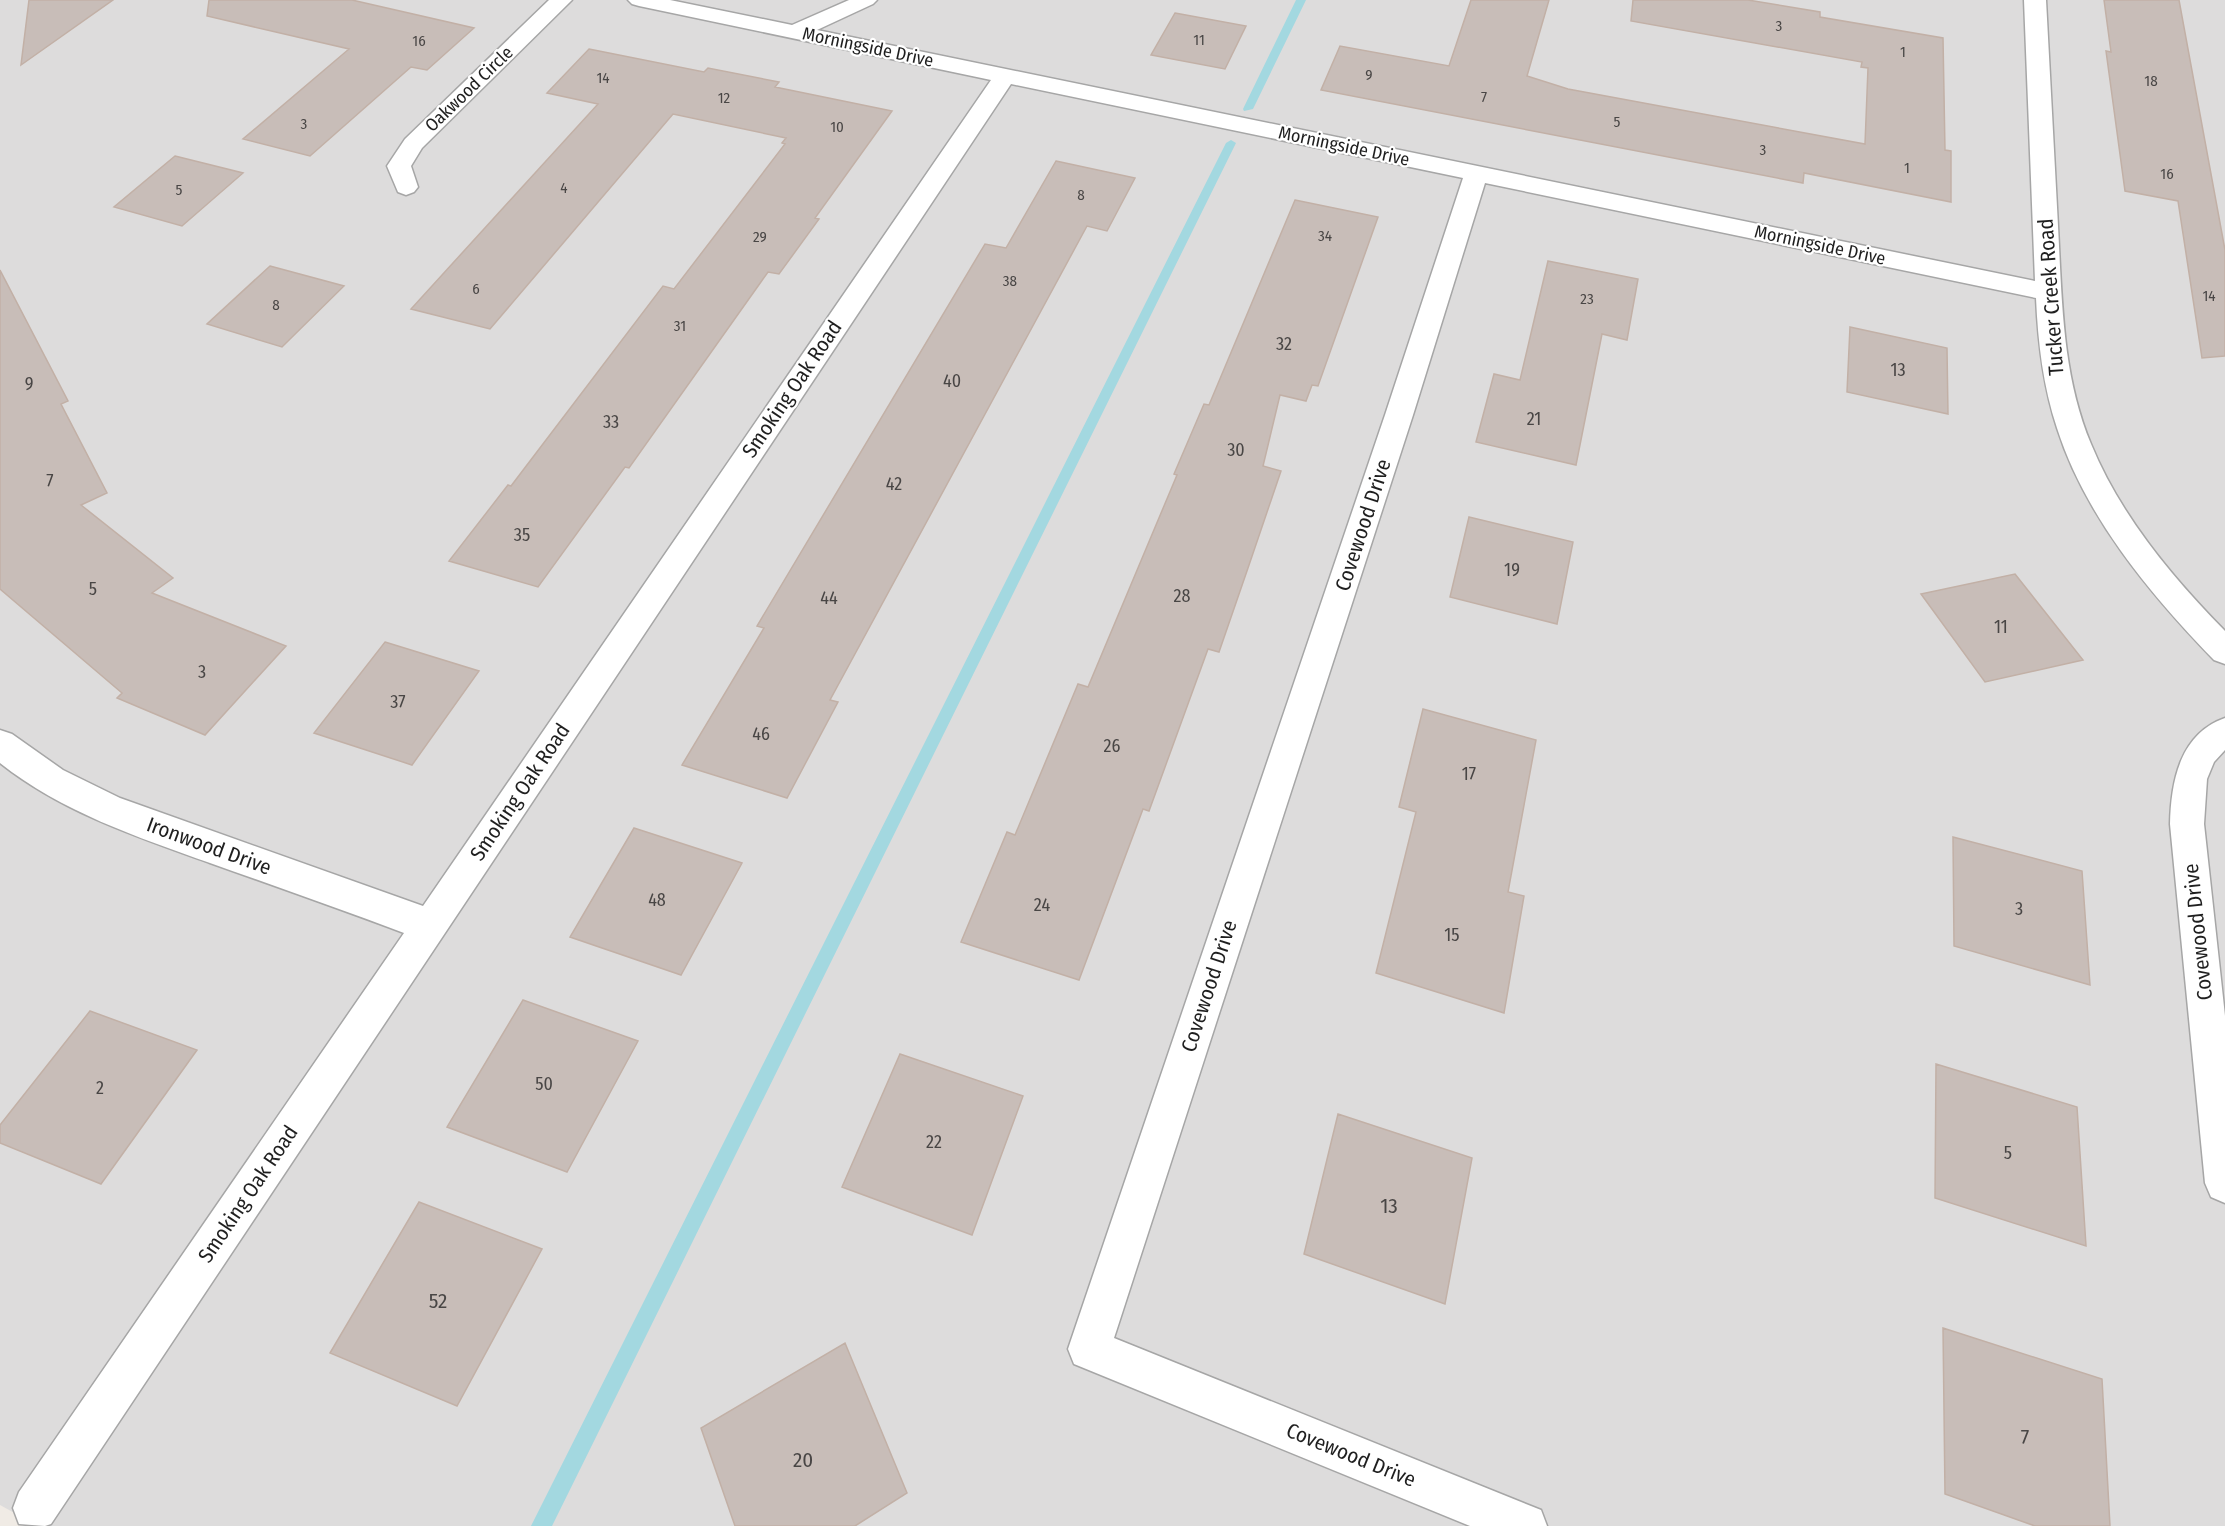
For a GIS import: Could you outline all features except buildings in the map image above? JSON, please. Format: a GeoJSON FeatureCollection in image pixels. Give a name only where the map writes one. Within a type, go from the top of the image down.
{"type":"FeatureCollection","features":[{"type":"Feature","properties":{"kind":"street","name":"Oakwood Circle"},"geometry":{"type":"LineString","coordinates":[[406,187],[399,165],[413,144],[561,0]]}},
{"type":"Feature","properties":{"kind":"street","name":"Morningside Drive"},"geometry":{"type":"LineString","coordinates":[[639,0],[2048,292]]}},
{"type":"Feature","properties":{"kind":"street"},"geometry":{"type":"LineString","coordinates":[[795,32],[866,0]]}},
{"type":"Feature","properties":{"kind":"street","name":"Tucker Creek Road"},"geometry":{"type":"LineString","coordinates":[[2030,1],[2051,343],[2061,398],[2082,457],[2120,523],[2172,595],[2225,651]]}},
{"type":"Feature","properties":{"kind":"street","name":"Smoking Oak Road"},"geometry":{"type":"LineString","coordinates":[[35,1508],[1005,76]]}},
{"type":"Feature","properties":{"kind":"street","name":"Covewood Drive"},"geometry":{"type":"LineString","coordinates":[[1476,174],[1399,415],[1089,1349],[1525,1526]]}},
{"type":"Feature","properties":{"kind":"street","name":"Covewood Drive"},"geometry":{"type":"LineString","coordinates":[[2225,732],[2212,739],[2193,764],[2186,799],[2187,839],[2225,1183]]}},
{"type":"Feature","properties":{"kind":"street","name":"Ironwood Drive"},"geometry":{"type":"LineString","coordinates":[[0,744],[13,755],[88,800],[154,827],[429,925]]}},
{"type":"Feature","properties":{"kind":"shaded area"},"geometry":{"type":"Polygon","coordinates":[[[0,0],[2225,0],[2225,1526],[38,1526],[0,1505],[0,0]]]}},
{"type":"Feature","properties":{"kind":"waterway"},"geometry":{"type":"LineString","coordinates":[[1248,109],[1301,0]]}},
{"type":"Feature","properties":{"kind":"waterway"},"geometry":{"type":"LineString","coordinates":[[541,1526],[1231,143]]}}]}
